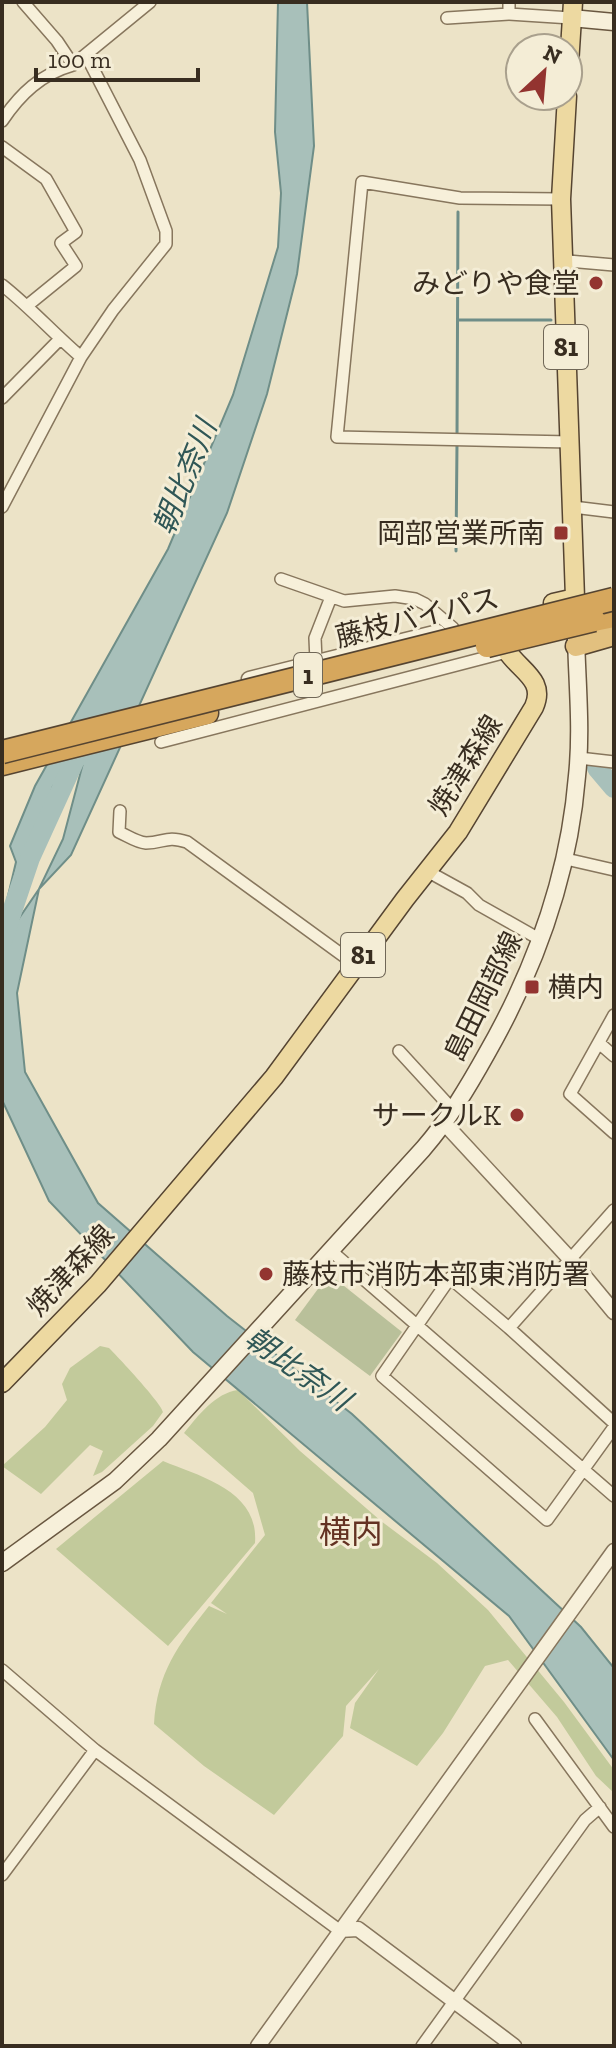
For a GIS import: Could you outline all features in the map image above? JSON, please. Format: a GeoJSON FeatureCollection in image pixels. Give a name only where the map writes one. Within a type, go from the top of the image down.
{"type":"FeatureCollection","features":[{"type":"Feature","properties":{"kind":"highway"},"geometry":{"type":"LineString","coordinates":[[575,598],[614,589]]}},
{"type":"Feature","properties":{"kind":"highway","name":"藤枝バイパス"},"geometry":{"type":"LineString","coordinates":[[2,750],[614,599]]}},
{"type":"Feature","properties":{"kind":"highway","name":"藤枝バイパス"},"geometry":{"type":"LineString","coordinates":[[2,764],[604,618]]}},
{"type":"Feature","properties":{"kind":"highway"},"geometry":{"type":"LineString","coordinates":[[576,646],[614,635]]}},
{"type":"Feature","properties":{"kind":"main road"},"geometry":{"type":"LineString","coordinates":[[571,32],[572,10],[614,22]]}},
{"type":"Feature","properties":{"kind":"main road","name":"81"},"geometry":{"type":"LineString","coordinates":[[566,112],[561,199],[562,257],[575,598]]}},
{"type":"Feature","properties":{"kind":"main road"},"geometry":{"type":"LineString","coordinates":[[492,619],[575,598]]}},
{"type":"Feature","properties":{"kind":"main road","name":"島田岡部線"},"geometry":{"type":"LineString","coordinates":[[2,1563],[115,1481],[159,1439],[449,1118],[515,1004],[541,940],[566,859],[578,766],[575,598]]}},
{"type":"Feature","properties":{"kind":"main road","name":"焼津森線"},"geometry":{"type":"LineString","coordinates":[[2,1383],[98,1284],[274,1077],[472,812],[539,691],[536,683],[507,652],[492,619]]}},
{"type":"Feature","properties":{"kind":"street"},"geometry":{"type":"LineString","coordinates":[[23,2],[73,65]]}},
{"type":"Feature","properties":{"kind":"street"},"geometry":{"type":"LineString","coordinates":[[2,121],[29,87],[73,65],[150,2]]}},
{"type":"Feature","properties":{"kind":"street"},"geometry":{"type":"LineString","coordinates":[[447,18],[509,8],[572,10]]}},
{"type":"Feature","properties":{"kind":"street"},"geometry":{"type":"LineString","coordinates":[[2,507],[81,357],[113,310],[166,244],[166,231],[140,160],[86,55]]}},
{"type":"Feature","properties":{"kind":"street"},"geometry":{"type":"LineString","coordinates":[[2,147],[46,179],[76,232],[61,243],[76,266],[28,305]]}},
{"type":"Feature","properties":{"kind":"street"},"geometry":{"type":"LineString","coordinates":[[561,199],[460,198],[362,182],[337,437],[571,442]]}},
{"type":"Feature","properties":{"kind":"street"},"geometry":{"type":"LineString","coordinates":[[562,257],[568,261],[614,265]]}},
{"type":"Feature","properties":{"kind":"street"},"geometry":{"type":"LineString","coordinates":[[2,285],[28,305],[81,357]]}},
{"type":"Feature","properties":{"kind":"street"},"geometry":{"type":"LineString","coordinates":[[2,398],[60,339]]}},
{"type":"Feature","properties":{"kind":"street"},"geometry":{"type":"LineString","coordinates":[[2,475],[14,485]]}},
{"type":"Feature","properties":{"kind":"street"},"geometry":{"type":"LineString","coordinates":[[573,507],[614,512]]}},
{"type":"Feature","properties":{"kind":"street"},"geometry":{"type":"LineString","coordinates":[[281,579],[344,601],[395,596],[415,599],[453,628]]}},
{"type":"Feature","properties":{"kind":"street"},"geometry":{"type":"LineString","coordinates":[[316,661],[315,638],[331,597]]}},
{"type":"Feature","properties":{"kind":"street"},"geometry":{"type":"LineString","coordinates":[[2,750],[316,661],[492,619]]}},
{"type":"Feature","properties":{"kind":"street"},"geometry":{"type":"LineString","coordinates":[[161,742],[507,652]]}},
{"type":"Feature","properties":{"kind":"street"},"geometry":{"type":"LineString","coordinates":[[578,766],[614,762]]}},
{"type":"Feature","properties":{"kind":"street"},"geometry":{"type":"LineString","coordinates":[[120,811],[119,832],[138,842],[173,838],[187,842],[356,965]]}},
{"type":"Feature","properties":{"kind":"street"},"geometry":{"type":"LineString","coordinates":[[566,859],[614,870]]}},
{"type":"Feature","properties":{"kind":"street"},"geometry":{"type":"LineString","coordinates":[[427,871],[541,940]]}},
{"type":"Feature","properties":{"kind":"street"},"geometry":{"type":"LineString","coordinates":[[614,1015],[570,1094],[614,1133]]}},
{"type":"Feature","properties":{"kind":"street"},"geometry":{"type":"LineString","coordinates":[[599,1043],[614,1056]]}},
{"type":"Feature","properties":{"kind":"street"},"geometry":{"type":"LineString","coordinates":[[399,1051],[449,1118],[614,1312]]}},
{"type":"Feature","properties":{"kind":"street"},"geometry":{"type":"LineString","coordinates":[[509,1328],[614,1210]]}},
{"type":"Feature","properties":{"kind":"street"},"geometry":{"type":"LineString","coordinates":[[330,1250],[614,1496]]}},
{"type":"Feature","properties":{"kind":"street"},"geometry":{"type":"LineString","coordinates":[[450,1278],[509,1328],[614,1425],[547,1520],[382,1376],[450,1278]]}},
{"type":"Feature","properties":{"kind":"street"},"geometry":{"type":"LineString","coordinates":[[258,2046],[614,1551]]}},
{"type":"Feature","properties":{"kind":"street"},"geometry":{"type":"LineString","coordinates":[[2,1670],[95,1750],[337,1935]]}},
{"type":"Feature","properties":{"kind":"street"},"geometry":{"type":"LineString","coordinates":[[535,1719],[614,1827]]}},
{"type":"Feature","properties":{"kind":"street"},"geometry":{"type":"LineString","coordinates":[[2,1875],[95,1750]]}},
{"type":"Feature","properties":{"kind":"street"},"geometry":{"type":"LineString","coordinates":[[422,2046],[585,1820],[600,1807]]}},
{"type":"Feature","properties":{"kind":"street"},"geometry":{"type":"LineString","coordinates":[[337,1935],[358,1929],[514,2046]]}},
{"type":"Feature","properties":{"kind":"green space"},"geometry":{"type":"Polygon","coordinates":[[[329,1274],[402,1332],[370,1376],[295,1320],[329,1274]]]}},
{"type":"Feature","properties":{"kind":"green space"},"geometry":{"type":"Polygon","coordinates":[[[100,1346],[114,1353],[163,1412],[153,1426],[102,1472],[93,1476],[103,1451],[90,1445],[41,1494],[2,1466],[45,1427],[67,1400],[62,1384],[70,1368],[100,1346]]]}},
{"type":"Feature","properties":{"kind":"green space"},"geometry":{"type":"Polygon","coordinates":[[[238,1390],[300,1451],[381,1521],[437,1563],[488,1610],[564,1702],[614,1770],[614,1793],[596,1776],[557,1717],[508,1660],[485,1666],[443,1733],[417,1766],[350,1728],[355,1703],[379,1669],[346,1706],[343,1736],[274,1815],[204,1766],[154,1724],[160,1690],[171,1660],[209,1606],[227,1614],[211,1603],[265,1535],[253,1493],[184,1433],[214,1400],[238,1390]]]}},
{"type":"Feature","properties":{"kind":"green space"},"geometry":{"type":"Polygon","coordinates":[[[163,1461],[210,1480],[238,1498],[248,1510],[254,1525],[255,1543],[168,1646],[56,1549],[163,1461]]]}},
{"type":"Feature","properties":{"kind":"water"},"geometry":{"type":"Polygon","coordinates":[[[278,2],[307,2],[314,146],[297,274],[267,394],[227,513],[71,855],[39,889],[63,839],[82,767],[53,786],[27,867],[3,917],[16,862],[10,846],[35,786],[168,549],[233,395],[278,247],[281,193],[275,132],[278,2]]]}},
{"type":"Feature","properties":{"kind":"water"},"geometry":{"type":"Polygon","coordinates":[[[39,889],[17,993],[25,1072],[98,1203],[227,1316],[352,1414],[581,1627],[614,1668],[614,1760],[509,1616],[193,1352],[49,1201],[2,1100],[2,953],[11,930],[39,889]]]}},
{"type":"Feature","properties":{"kind":"waterway"},"geometry":{"type":"LineString","coordinates":[[457,437],[458,212]]}},
{"type":"Feature","properties":{"kind":"waterway"},"geometry":{"type":"LineString","coordinates":[[459,320],[551,320]]}},
{"type":"Feature","properties":{"kind":"waterway"},"geometry":{"type":"LineString","coordinates":[[456,551],[457,444]]}},
{"type":"Feature","properties":{"kind":"waterway","name":"朝比奈川"},"geometry":{"type":"LineString","coordinates":[[2,941],[30,858],[77,755]]}},
{"type":"Feature","properties":{"kind":"waterway"},"geometry":{"type":"LineString","coordinates":[[597,768],[614,788]]}},
{"type":"Feature","properties":{"kind":"place","name":"みどりや食堂"},"geometry":{"type":"Point","coordinates":[596,283]}},
{"type":"Feature","properties":{"kind":"place","name":"岡部営業所南"},"geometry":{"type":"Point","coordinates":[561,533]}},
{"type":"Feature","properties":{"kind":"place","name":"横内"},"geometry":{"type":"Point","coordinates":[532,987]}},
{"type":"Feature","properties":{"kind":"place","name":"サークルK"},"geometry":{"type":"Point","coordinates":[517,1115]}},
{"type":"Feature","properties":{"kind":"place","name":"藤枝市消防本部東消防署"},"geometry":{"type":"Point","coordinates":[266,1274]}},
{"type":"Feature","properties":{"kind":"district","name":"横内"},"geometry":{"type":"Point","coordinates":[351,1532]}}]}
